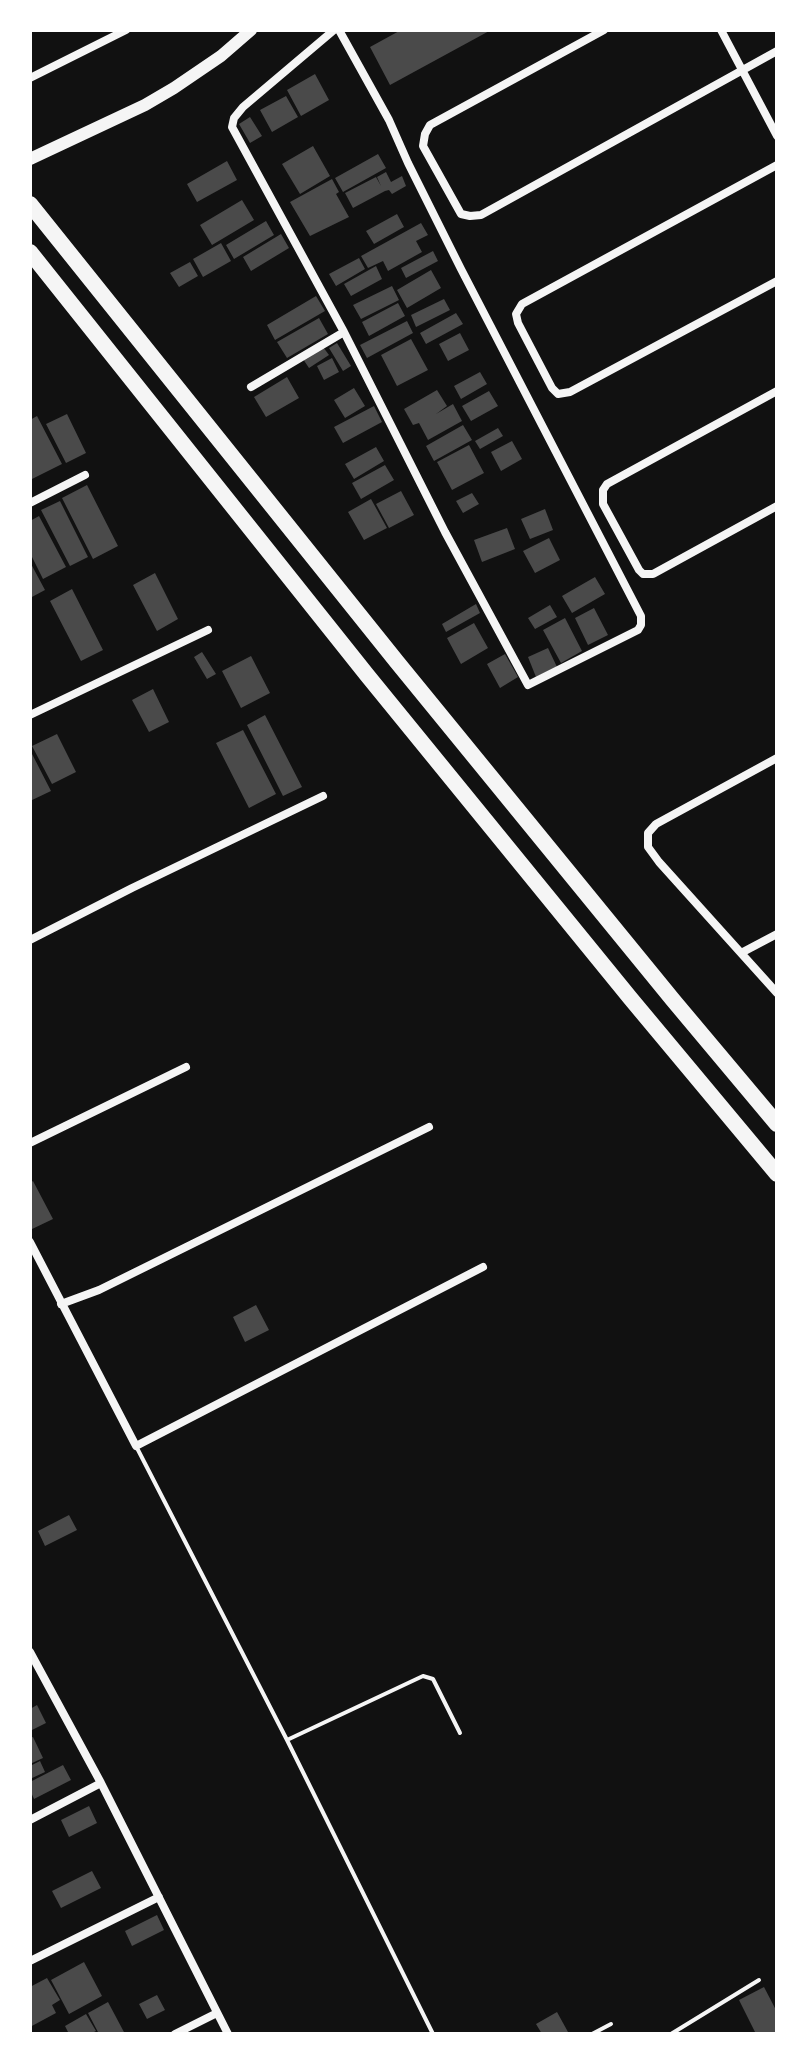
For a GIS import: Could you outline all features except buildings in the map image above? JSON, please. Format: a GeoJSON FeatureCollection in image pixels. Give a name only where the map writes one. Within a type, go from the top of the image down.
{"type":"FeatureCollection","features":[{"type":"Feature","properties":{"kind":"highway"},"geometry":{"type":"LineString","coordinates":[[30,204],[416,686],[777,1124]]}},
{"type":"Feature","properties":{"kind":"highway"},"geometry":{"type":"LineString","coordinates":[[30,252],[367,675],[777,1174]]}},
{"type":"Feature","properties":{"kind":"main road"},"geometry":{"type":"LineString","coordinates":[[30,159],[145,105],[221,56],[251,30]]}},
{"type":"Feature","properties":{"kind":"street"},"geometry":{"type":"LineString","coordinates":[[30,78],[126,30]]}},
{"type":"Feature","properties":{"kind":"street"},"geometry":{"type":"LineString","coordinates":[[337,30],[389,120],[461,269],[641,616],[638,630],[528,685],[445,532],[344,332],[232,127],[234,118],[243,107],[337,30]]}},
{"type":"Feature","properties":{"kind":"street"},"geometry":{"type":"LineString","coordinates":[[604,30],[430,125],[423,146],[461,214],[481,215],[777,51]]}},
{"type":"Feature","properties":{"kind":"street"},"geometry":{"type":"LineString","coordinates":[[721,30],[777,136]]}},
{"type":"Feature","properties":{"kind":"street"},"geometry":{"type":"LineString","coordinates":[[777,165],[522,304],[516,314],[545,375],[558,394],[570,392],[777,281]]}},
{"type":"Feature","properties":{"kind":"street"},"geometry":{"type":"LineString","coordinates":[[251,387],[344,332]]}},
{"type":"Feature","properties":{"kind":"street"},"geometry":{"type":"LineString","coordinates":[[777,391],[607,484],[603,490],[603,504],[643,574],[653,574],[777,506]]}},
{"type":"Feature","properties":{"kind":"street"},"geometry":{"type":"LineString","coordinates":[[30,503],[85,475]]}},
{"type":"Feature","properties":{"kind":"street"},"geometry":{"type":"LineString","coordinates":[[30,715],[208,630]]}},
{"type":"Feature","properties":{"kind":"street"},"geometry":{"type":"LineString","coordinates":[[777,758],[656,824],[648,833],[648,847],[659,862],[777,993]]}},
{"type":"Feature","properties":{"kind":"street"},"geometry":{"type":"LineString","coordinates":[[30,940],[323,796]]}},
{"type":"Feature","properties":{"kind":"street"},"geometry":{"type":"LineString","coordinates":[[741,953],[777,934]]}},
{"type":"Feature","properties":{"kind":"street"},"geometry":{"type":"LineString","coordinates":[[30,1143],[186,1067]]}},
{"type":"Feature","properties":{"kind":"street"},"geometry":{"type":"LineString","coordinates":[[61,1304],[99,1290],[429,1127]]}},
{"type":"Feature","properties":{"kind":"street"},"geometry":{"type":"LineString","coordinates":[[30,1242],[136,1446],[483,1267]]}},
{"type":"Feature","properties":{"kind":"street"},"geometry":{"type":"LineString","coordinates":[[30,1652],[101,1783],[228,2034]]}},
{"type":"Feature","properties":{"kind":"street"},"geometry":{"type":"LineString","coordinates":[[30,1820],[101,1783]]}},
{"type":"Feature","properties":{"kind":"street"},"geometry":{"type":"LineString","coordinates":[[30,1961],[159,1897]]}},
{"type":"Feature","properties":{"kind":"street"},"geometry":{"type":"LineString","coordinates":[[175,2034],[217,2013]]}},
{"type":"Feature","properties":{"kind":"lane"},"geometry":{"type":"LineString","coordinates":[[136,1446],[433,2034]]}},
{"type":"Feature","properties":{"kind":"lane"},"geometry":{"type":"LineString","coordinates":[[287,1740],[423,1676],[433,1679],[460,1733]]}},
{"type":"Feature","properties":{"kind":"lane"},"geometry":{"type":"LineString","coordinates":[[671,2034],[759,1980]]}},
{"type":"Feature","properties":{"kind":"lane"},"geometry":{"type":"LineString","coordinates":[[592,2034],[611,2024]]}}]}
